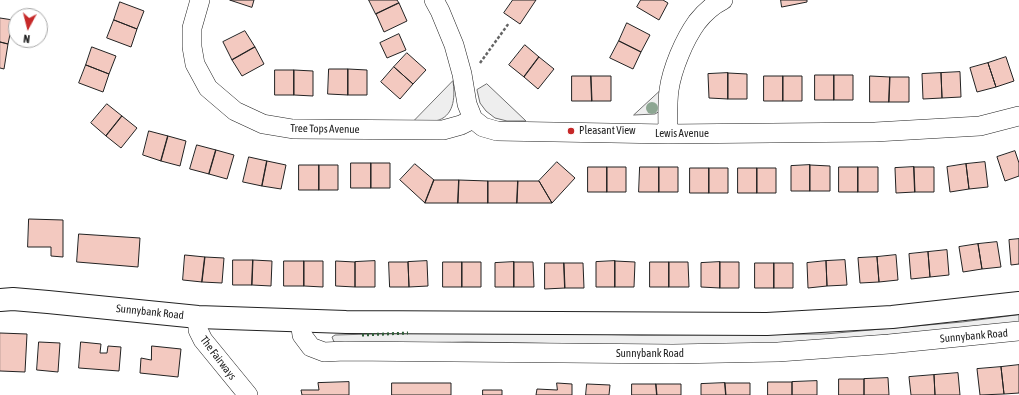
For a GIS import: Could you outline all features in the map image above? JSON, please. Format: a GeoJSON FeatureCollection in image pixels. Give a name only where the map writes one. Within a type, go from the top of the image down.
{"type":"FeatureCollection","features":[{"type":"Feature","properties":{"kind":"street","name":"Tree Tops Avenue"},"geometry":{"type":"LineString","coordinates":[[200,0],[192,28],[192,47],[195,64],[208,88],[235,112],[263,124],[293,129],[442,130],[461,125],[473,119]]}},
{"type":"Feature","properties":{"kind":"street"},"geometry":{"type":"LineString","coordinates":[[434,0],[454,45],[462,74],[467,104],[473,119]]}},
{"type":"Feature","properties":{"kind":"street"},"geometry":{"type":"LineString","coordinates":[[668,134],[669,88],[676,61],[697,22],[713,5],[723,0]]}},
{"type":"Feature","properties":{"kind":"street","name":"Lewis Avenue"},"geometry":{"type":"LineString","coordinates":[[473,119],[483,127],[497,131],[668,134],[875,132],[980,126],[1019,116]]}},
{"type":"Feature","properties":{"kind":"street","name":"Sunnybank Road"},"geometry":{"type":"LineString","coordinates":[[0,300],[41,302],[198,317],[300,321],[767,324],[892,317],[1019,303]]}},
{"type":"Feature","properties":{"kind":"street","name":"The Fairways"},"geometry":{"type":"LineString","coordinates":[[198,317],[198,330],[203,340],[248,395]]}},
{"type":"Feature","properties":{"kind":"street","name":"Sunnybank Road"},"geometry":{"type":"LineString","coordinates":[[300,321],[302,335],[311,347],[324,352],[673,354],[778,352],[889,344],[1019,331]]}},
{"type":"Feature","properties":{"kind":"path"},"geometry":{"type":"LineString","coordinates":[[478,67],[509,23]]}},
{"type":"Feature","properties":{"kind":"shaded area"},"geometry":{"type":"Polygon","coordinates":[[[453,81],[454,98],[451,109],[448,113],[436,121],[414,121],[453,81]]]}},
{"type":"Feature","properties":{"kind":"shaded area"},"geometry":{"type":"Polygon","coordinates":[[[487,84],[526,121],[507,121],[495,118],[486,111],[480,103],[477,90],[487,84]]]}},
{"type":"Feature","properties":{"kind":"shaded area"},"geometry":{"type":"Polygon","coordinates":[[[660,91],[660,111],[655,114],[634,115],[660,91]]]}},
{"type":"Feature","properties":{"kind":"shaded area"},"geometry":{"type":"Polygon","coordinates":[[[1019,315],[1019,324],[741,347],[467,342],[339,344],[334,342],[332,337],[335,335],[444,332],[641,335],[825,334],[962,322],[1019,315]]]}},
{"type":"Feature","properties":{"kind":"building"},"geometry":{"type":"Polygon","coordinates":[[[230,0],[254,0],[252,7],[230,0]]]}},
{"type":"Feature","properties":{"kind":"building"},"geometry":{"type":"Polygon","coordinates":[[[369,0],[397,0],[399,3],[376,14],[369,0]]]}},
{"type":"Feature","properties":{"kind":"building"},"geometry":{"type":"Polygon","coordinates":[[[513,0],[536,0],[520,24],[504,13],[513,0]]]}},
{"type":"Feature","properties":{"kind":"building"},"geometry":{"type":"Polygon","coordinates":[[[641,0],[663,0],[668,3],[659,20],[637,7],[641,0]]]}},
{"type":"Feature","properties":{"kind":"building"},"geometry":{"type":"Polygon","coordinates":[[[781,0],[807,0],[807,2],[782,7],[781,0]]]}},
{"type":"Feature","properties":{"kind":"building"},"geometry":{"type":"Polygon","coordinates":[[[120,2],[144,11],[137,29],[114,20],[120,2]]]}},
{"type":"Feature","properties":{"kind":"building"},"geometry":{"type":"Polygon","coordinates":[[[399,3],[407,21],[384,32],[376,14],[399,3]]]}},
{"type":"Feature","properties":{"kind":"building"},"geometry":{"type":"Polygon","coordinates":[[[0,18],[8,19],[8,44],[0,42],[0,18]]]}},
{"type":"Feature","properties":{"kind":"building"},"geometry":{"type":"Polygon","coordinates":[[[114,20],[137,29],[131,47],[107,38],[114,20]]]}},
{"type":"Feature","properties":{"kind":"building"},"geometry":{"type":"Polygon","coordinates":[[[627,23],[650,35],[641,52],[619,41],[627,23]]]}},
{"type":"Feature","properties":{"kind":"building"},"geometry":{"type":"Polygon","coordinates":[[[245,31],[255,47],[232,60],[223,42],[245,31]]]}},
{"type":"Feature","properties":{"kind":"building"},"geometry":{"type":"Polygon","coordinates":[[[399,34],[406,50],[387,58],[380,43],[399,34]]]}},
{"type":"Feature","properties":{"kind":"building"},"geometry":{"type":"Polygon","coordinates":[[[619,41],[641,52],[633,69],[610,58],[619,41]]]}},
{"type":"Feature","properties":{"kind":"building"},"geometry":{"type":"Polygon","coordinates":[[[0,42],[8,44],[4,69],[0,68],[0,42]]]}},
{"type":"Feature","properties":{"kind":"building"},"geometry":{"type":"Polygon","coordinates":[[[525,45],[539,57],[524,77],[509,65],[525,45]]]}},
{"type":"Feature","properties":{"kind":"building"},"geometry":{"type":"Polygon","coordinates":[[[92,47],[116,56],[109,74],[86,65],[92,47]]]}},
{"type":"Feature","properties":{"kind":"building"},"geometry":{"type":"Polygon","coordinates":[[[255,47],[264,64],[242,76],[232,60],[255,47]]]}},
{"type":"Feature","properties":{"kind":"building"},"geometry":{"type":"Polygon","coordinates":[[[407,53],[426,70],[413,84],[394,67],[407,53]]]}},
{"type":"Feature","properties":{"kind":"building"},"geometry":{"type":"Polygon","coordinates":[[[539,57],[554,69],[538,89],[524,77],[539,57]]]}},
{"type":"Feature","properties":{"kind":"building"},"geometry":{"type":"Polygon","coordinates":[[[1006,57],[1014,81],[996,87],[988,63],[1006,57]]]}},
{"type":"Feature","properties":{"kind":"building"},"geometry":{"type":"Polygon","coordinates":[[[988,63],[996,87],[977,92],[970,68],[988,63]]]}},
{"type":"Feature","properties":{"kind":"building"},"geometry":{"type":"Polygon","coordinates":[[[86,65],[109,74],[103,92],[79,83],[86,65]]]}},
{"type":"Feature","properties":{"kind":"building"},"geometry":{"type":"Polygon","coordinates":[[[394,67],[413,84],[400,99],[381,82],[394,67]]]}},
{"type":"Feature","properties":{"kind":"building"},"geometry":{"type":"Polygon","coordinates":[[[329,69],[348,69],[348,95],[328,94],[329,69]]]}},
{"type":"Feature","properties":{"kind":"building"},"geometry":{"type":"Polygon","coordinates":[[[348,69],[367,70],[367,95],[348,95],[348,69]]]}},
{"type":"Feature","properties":{"kind":"building"},"geometry":{"type":"Polygon","coordinates":[[[275,70],[294,70],[294,95],[275,95],[275,70]]]}},
{"type":"Feature","properties":{"kind":"building"},"geometry":{"type":"Polygon","coordinates":[[[294,70],[313,71],[313,96],[294,95],[294,70]]]}},
{"type":"Feature","properties":{"kind":"building"},"geometry":{"type":"Polygon","coordinates":[[[960,72],[961,97],[942,98],[941,73],[960,72]]]}},
{"type":"Feature","properties":{"kind":"building"},"geometry":{"type":"Polygon","coordinates":[[[728,73],[747,74],[747,99],[728,99],[728,73]]]}},
{"type":"Feature","properties":{"kind":"building"},"geometry":{"type":"Polygon","coordinates":[[[728,73],[728,99],[709,98],[708,74],[728,73]]]}},
{"type":"Feature","properties":{"kind":"building"},"geometry":{"type":"Polygon","coordinates":[[[941,73],[942,98],[923,99],[922,74],[941,73]]]}},
{"type":"Feature","properties":{"kind":"building"},"geometry":{"type":"Polygon","coordinates":[[[815,75],[834,75],[834,100],[815,100],[815,75]]]}},
{"type":"Feature","properties":{"kind":"building"},"geometry":{"type":"Polygon","coordinates":[[[834,75],[853,75],[853,100],[834,100],[834,75]]]}},
{"type":"Feature","properties":{"kind":"building"},"geometry":{"type":"Polygon","coordinates":[[[572,76],[591,76],[592,101],[572,101],[572,76]]]}},
{"type":"Feature","properties":{"kind":"building"},"geometry":{"type":"Polygon","coordinates":[[[591,76],[611,76],[611,101],[592,101],[591,76]]]}},
{"type":"Feature","properties":{"kind":"building"},"geometry":{"type":"Polygon","coordinates":[[[764,76],[783,76],[783,101],[764,101],[764,76]]]}},
{"type":"Feature","properties":{"kind":"building"},"geometry":{"type":"Polygon","coordinates":[[[783,76],[802,76],[802,101],[783,101],[783,76]]]}},
{"type":"Feature","properties":{"kind":"building"},"geometry":{"type":"Polygon","coordinates":[[[870,76],[890,77],[889,102],[870,102],[870,76]]]}},
{"type":"Feature","properties":{"kind":"building"},"geometry":{"type":"Polygon","coordinates":[[[890,77],[909,77],[909,102],[889,102],[890,77]]]}},
{"type":"Feature","properties":{"kind":"building"},"geometry":{"type":"Polygon","coordinates":[[[107,104],[122,116],[106,136],[91,123],[107,104]]]}},
{"type":"Feature","properties":{"kind":"building"},"geometry":{"type":"Polygon","coordinates":[[[122,116],[137,128],[121,148],[106,136],[122,116]]]}},
{"type":"Feature","properties":{"kind":"building"},"geometry":{"type":"Polygon","coordinates":[[[149,131],[168,136],[161,161],[143,155],[149,131]]]}},
{"type":"Feature","properties":{"kind":"building"},"geometry":{"type":"Polygon","coordinates":[[[168,136],[186,141],[180,166],[161,161],[168,136]]]}},
{"type":"Feature","properties":{"kind":"building"},"geometry":{"type":"Polygon","coordinates":[[[197,145],[216,150],[209,174],[190,169],[197,145]]]}},
{"type":"Feature","properties":{"kind":"building"},"geometry":{"type":"Polygon","coordinates":[[[216,150],[234,155],[227,179],[209,174],[216,150]]]}},
{"type":"Feature","properties":{"kind":"building"},"geometry":{"type":"Polygon","coordinates":[[[1015,151],[1019,163],[1019,176],[1005,181],[997,157],[1015,151]]]}},
{"type":"Feature","properties":{"kind":"building"},"geometry":{"type":"Polygon","coordinates":[[[249,157],[267,161],[262,186],[243,182],[249,157]]]}},
{"type":"Feature","properties":{"kind":"building"},"geometry":{"type":"Polygon","coordinates":[[[267,161],[286,165],[281,189],[262,186],[267,161]]]}},
{"type":"Feature","properties":{"kind":"building"},"geometry":{"type":"Polygon","coordinates":[[[557,162],[575,178],[552,203],[539,181],[557,162]]]}},
{"type":"Feature","properties":{"kind":"building"},"geometry":{"type":"Polygon","coordinates":[[[985,162],[988,187],[969,189],[966,164],[985,162]]]}},
{"type":"Feature","properties":{"kind":"building"},"geometry":{"type":"Polygon","coordinates":[[[351,163],[371,163],[371,188],[351,188],[351,163]]]}},
{"type":"Feature","properties":{"kind":"building"},"geometry":{"type":"Polygon","coordinates":[[[371,163],[390,163],[390,188],[371,188],[371,163]]]}},
{"type":"Feature","properties":{"kind":"building"},"geometry":{"type":"Polygon","coordinates":[[[415,164],[434,180],[425,203],[400,180],[415,164]]]}},
{"type":"Feature","properties":{"kind":"building"},"geometry":{"type":"Polygon","coordinates":[[[966,164],[969,189],[950,192],[947,167],[966,164]]]}},
{"type":"Feature","properties":{"kind":"building"},"geometry":{"type":"Polygon","coordinates":[[[299,165],[319,165],[319,190],[299,190],[299,165]]]}},
{"type":"Feature","properties":{"kind":"building"},"geometry":{"type":"Polygon","coordinates":[[[319,165],[338,165],[338,190],[319,190],[319,165]]]}},
{"type":"Feature","properties":{"kind":"building"},"geometry":{"type":"Polygon","coordinates":[[[810,165],[810,191],[791,191],[791,166],[810,165]]]}},
{"type":"Feature","properties":{"kind":"building"},"geometry":{"type":"Polygon","coordinates":[[[810,165],[830,166],[830,191],[810,191],[810,165]]]}},
{"type":"Feature","properties":{"kind":"building"},"geometry":{"type":"Polygon","coordinates":[[[588,167],[607,167],[607,192],[588,192],[588,167]]]}},
{"type":"Feature","properties":{"kind":"building"},"geometry":{"type":"Polygon","coordinates":[[[607,167],[626,167],[626,192],[607,192],[607,167]]]}},
{"type":"Feature","properties":{"kind":"building"},"geometry":{"type":"Polygon","coordinates":[[[640,167],[659,167],[659,192],[639,192],[640,167]]]}},
{"type":"Feature","properties":{"kind":"building"},"geometry":{"type":"Polygon","coordinates":[[[659,167],[678,167],[678,192],[659,192],[659,167]]]}},
{"type":"Feature","properties":{"kind":"building"},"geometry":{"type":"Polygon","coordinates":[[[839,167],[858,167],[858,192],[839,192],[839,167]]]}},
{"type":"Feature","properties":{"kind":"building"},"geometry":{"type":"Polygon","coordinates":[[[858,167],[878,167],[878,192],[858,192],[858,167]]]}},
{"type":"Feature","properties":{"kind":"building"},"geometry":{"type":"Polygon","coordinates":[[[914,167],[934,167],[934,192],[915,192],[914,167]]]}},
{"type":"Feature","properties":{"kind":"building"},"geometry":{"type":"Polygon","coordinates":[[[914,167],[915,192],[896,193],[895,168],[914,167]]]}},
{"type":"Feature","properties":{"kind":"building"},"geometry":{"type":"Polygon","coordinates":[[[690,168],[709,168],[709,193],[690,193],[690,168]]]}},
{"type":"Feature","properties":{"kind":"building"},"geometry":{"type":"Polygon","coordinates":[[[709,168],[728,168],[728,193],[709,193],[709,168]]]}},
{"type":"Feature","properties":{"kind":"building"},"geometry":{"type":"Polygon","coordinates":[[[738,168],[757,168],[757,193],[738,193],[738,168]]]}},
{"type":"Feature","properties":{"kind":"building"},"geometry":{"type":"Polygon","coordinates":[[[757,168],[776,168],[776,193],[757,193],[757,168]]]}},
{"type":"Feature","properties":{"kind":"building"},"geometry":{"type":"Polygon","coordinates":[[[434,180],[459,180],[458,203],[425,203],[434,180]]]}},
{"type":"Feature","properties":{"kind":"building"},"geometry":{"type":"Polygon","coordinates":[[[459,180],[488,181],[488,203],[458,203],[459,180]]]}},
{"type":"Feature","properties":{"kind":"building"},"geometry":{"type":"Polygon","coordinates":[[[488,181],[518,181],[517,203],[488,203],[488,181]]]}},
{"type":"Feature","properties":{"kind":"building"},"geometry":{"type":"Polygon","coordinates":[[[518,181],[539,181],[552,203],[517,203],[518,181]]]}},
{"type":"Feature","properties":{"kind":"building"},"geometry":{"type":"Polygon","coordinates":[[[29,219],[63,220],[63,257],[51,256],[51,247],[28,247],[29,219]]]}},
{"type":"Feature","properties":{"kind":"building"},"geometry":{"type":"Polygon","coordinates":[[[79,234],[140,238],[138,267],[77,262],[79,234]]]}},
{"type":"Feature","properties":{"kind":"building"},"geometry":{"type":"Polygon","coordinates":[[[1019,239],[1019,264],[1011,265],[1009,240],[1019,239]]]}},
{"type":"Feature","properties":{"kind":"building"},"geometry":{"type":"Polygon","coordinates":[[[997,242],[1001,267],[982,269],[978,244],[997,242]]]}},
{"type":"Feature","properties":{"kind":"building"},"geometry":{"type":"Polygon","coordinates":[[[978,244],[982,269],[963,272],[959,247],[978,244]]]}},
{"type":"Feature","properties":{"kind":"building"},"geometry":{"type":"Polygon","coordinates":[[[947,250],[949,275],[930,277],[928,252],[947,250]]]}},
{"type":"Feature","properties":{"kind":"building"},"geometry":{"type":"Polygon","coordinates":[[[928,252],[930,277],[911,279],[909,254],[928,252]]]}},
{"type":"Feature","properties":{"kind":"building"},"geometry":{"type":"Polygon","coordinates":[[[185,255],[205,257],[202,282],[183,280],[185,255]]]}},
{"type":"Feature","properties":{"kind":"building"},"geometry":{"type":"Polygon","coordinates":[[[896,255],[898,280],[879,282],[877,257],[896,255]]]}},
{"type":"Feature","properties":{"kind":"building"},"geometry":{"type":"Polygon","coordinates":[[[205,257],[224,258],[222,283],[202,282],[205,257]]]}},
{"type":"Feature","properties":{"kind":"building"},"geometry":{"type":"Polygon","coordinates":[[[877,257],[879,282],[860,283],[858,258],[877,257]]]}},
{"type":"Feature","properties":{"kind":"building"},"geometry":{"type":"Polygon","coordinates":[[[233,260],[253,260],[252,285],[233,285],[233,260]]]}},
{"type":"Feature","properties":{"kind":"building"},"geometry":{"type":"Polygon","coordinates":[[[253,260],[272,261],[271,286],[252,285],[253,260]]]}},
{"type":"Feature","properties":{"kind":"building"},"geometry":{"type":"Polygon","coordinates":[[[845,260],[847,285],[827,286],[826,261],[845,260]]]}},
{"type":"Feature","properties":{"kind":"building"},"geometry":{"type":"Polygon","coordinates":[[[284,261],[304,261],[304,286],[284,286],[284,261]]]}},
{"type":"Feature","properties":{"kind":"building"},"geometry":{"type":"Polygon","coordinates":[[[304,261],[323,261],[323,287],[304,286],[304,261]]]}},
{"type":"Feature","properties":{"kind":"building"},"geometry":{"type":"Polygon","coordinates":[[[336,261],[355,262],[355,287],[336,286],[336,261]]]}},
{"type":"Feature","properties":{"kind":"building"},"geometry":{"type":"Polygon","coordinates":[[[375,261],[375,287],[355,287],[355,262],[375,261]]]}},
{"type":"Feature","properties":{"kind":"building"},"geometry":{"type":"Polygon","coordinates":[[[427,261],[428,286],[409,287],[408,262],[427,261]]]}},
{"type":"Feature","properties":{"kind":"building"},"geometry":{"type":"Polygon","coordinates":[[[615,261],[635,262],[634,287],[615,287],[615,261]]]}},
{"type":"Feature","properties":{"kind":"building"},"geometry":{"type":"Polygon","coordinates":[[[615,261],[615,287],[596,287],[596,262],[615,261]]]}},
{"type":"Feature","properties":{"kind":"building"},"geometry":{"type":"Polygon","coordinates":[[[826,261],[827,286],[808,288],[807,263],[826,261]]]}},
{"type":"Feature","properties":{"kind":"building"},"geometry":{"type":"Polygon","coordinates":[[[389,262],[408,262],[409,287],[390,287],[389,262]]]}},
{"type":"Feature","properties":{"kind":"building"},"geometry":{"type":"Polygon","coordinates":[[[443,262],[462,262],[462,287],[443,287],[443,262]]]}},
{"type":"Feature","properties":{"kind":"building"},"geometry":{"type":"Polygon","coordinates":[[[462,262],[481,262],[481,287],[462,287],[462,262]]]}},
{"type":"Feature","properties":{"kind":"building"},"geometry":{"type":"Polygon","coordinates":[[[514,262],[533,262],[534,287],[514,287],[514,262]]]}},
{"type":"Feature","properties":{"kind":"building"},"geometry":{"type":"Polygon","coordinates":[[[514,262],[514,287],[495,287],[495,263],[514,262]]]}},
{"type":"Feature","properties":{"kind":"building"},"geometry":{"type":"Polygon","coordinates":[[[650,262],[669,262],[669,287],[650,287],[650,262]]]}},
{"type":"Feature","properties":{"kind":"building"},"geometry":{"type":"Polygon","coordinates":[[[669,262],[688,262],[689,287],[669,287],[669,262]]]}},
{"type":"Feature","properties":{"kind":"building"},"geometry":{"type":"Polygon","coordinates":[[[720,262],[739,262],[739,288],[720,288],[720,262]]]}},
{"type":"Feature","properties":{"kind":"building"},"geometry":{"type":"Polygon","coordinates":[[[720,262],[720,288],[701,287],[701,263],[720,262]]]}},
{"type":"Feature","properties":{"kind":"building"},"geometry":{"type":"Polygon","coordinates":[[[545,263],[564,263],[565,288],[545,289],[545,263]]]}},
{"type":"Feature","properties":{"kind":"building"},"geometry":{"type":"Polygon","coordinates":[[[564,263],[583,263],[584,288],[565,288],[564,263]]]}},
{"type":"Feature","properties":{"kind":"building"},"geometry":{"type":"Polygon","coordinates":[[[755,263],[774,263],[774,288],[755,288],[755,263]]]}},
{"type":"Feature","properties":{"kind":"building"},"geometry":{"type":"Polygon","coordinates":[[[774,263],[793,263],[793,288],[774,288],[774,263]]]}},
{"type":"Feature","properties":{"kind":"building"},"geometry":{"type":"Polygon","coordinates":[[[0,333],[27,334],[25,372],[0,371],[0,333]]]}},
{"type":"Feature","properties":{"kind":"building"},"geometry":{"type":"Polygon","coordinates":[[[39,342],[60,343],[58,372],[37,370],[39,342]]]}},
{"type":"Feature","properties":{"kind":"building"},"geometry":{"type":"Polygon","coordinates":[[[81,342],[101,344],[100,353],[107,353],[108,346],[121,347],[119,371],[79,368],[81,342]]]}},
{"type":"Feature","properties":{"kind":"building"},"geometry":{"type":"Polygon","coordinates":[[[152,346],[181,349],[178,377],[140,373],[141,358],[151,360],[152,346]]]}},
{"type":"Feature","properties":{"kind":"building"},"geometry":{"type":"Polygon","coordinates":[[[1019,365],[1019,393],[1004,394],[1001,367],[1019,365]]]}},
{"type":"Feature","properties":{"kind":"building"},"geometry":{"type":"Polygon","coordinates":[[[1001,367],[1004,394],[980,395],[977,369],[1001,367]]]}},
{"type":"Feature","properties":{"kind":"building"},"geometry":{"type":"Polygon","coordinates":[[[958,373],[960,395],[935,395],[934,375],[958,373]]]}},
{"type":"Feature","properties":{"kind":"building"},"geometry":{"type":"Polygon","coordinates":[[[934,375],[935,395],[911,395],[909,377],[934,375]]]}},
{"type":"Feature","properties":{"kind":"building"},"geometry":{"type":"Polygon","coordinates":[[[888,378],[889,395],[864,395],[864,379],[888,378]]]}},
{"type":"Feature","properties":{"kind":"building"},"geometry":{"type":"Polygon","coordinates":[[[839,379],[864,379],[864,395],[839,395],[839,379]]]}},
{"type":"Feature","properties":{"kind":"building"},"geometry":{"type":"Polygon","coordinates":[[[817,381],[817,395],[792,395],[792,382],[817,381]]]}},
{"type":"Feature","properties":{"kind":"building"},"geometry":{"type":"Polygon","coordinates":[[[349,382],[349,395],[302,395],[301,390],[319,390],[318,383],[349,382]]]}},
{"type":"Feature","properties":{"kind":"building"},"geometry":{"type":"Polygon","coordinates":[[[768,382],[792,382],[792,395],[768,395],[768,382]]]}},
{"type":"Feature","properties":{"kind":"building"},"geometry":{"type":"Polygon","coordinates":[[[392,383],[451,383],[451,395],[392,395],[392,383]]]}},
{"type":"Feature","properties":{"kind":"building"},"geometry":{"type":"Polygon","coordinates":[[[557,383],[572,384],[572,395],[536,395],[537,389],[557,390],[557,383]]]}},
{"type":"Feature","properties":{"kind":"building"},"geometry":{"type":"Polygon","coordinates":[[[725,383],[726,395],[701,395],[701,384],[725,383]]]}},
{"type":"Feature","properties":{"kind":"building"},"geometry":{"type":"Polygon","coordinates":[[[725,383],[750,383],[750,395],[726,395],[725,383]]]}},
{"type":"Feature","properties":{"kind":"building"},"geometry":{"type":"Polygon","coordinates":[[[587,384],[610,385],[609,395],[586,395],[587,384]]]}},
{"type":"Feature","properties":{"kind":"building"},"geometry":{"type":"Polygon","coordinates":[[[632,384],[656,384],[657,395],[632,395],[632,384]]]}},
{"type":"Feature","properties":{"kind":"building"},"geometry":{"type":"Polygon","coordinates":[[[656,384],[681,384],[681,395],[657,395],[656,384]]]}},
{"type":"Feature","properties":{"kind":"building"},"geometry":{"type":"Polygon","coordinates":[[[483,390],[502,390],[502,395],[483,395],[483,390]]]}},
{"type":"Feature","properties":{"kind":"hedge"},"geometry":{"type":"LineString","coordinates":[[362,335],[408,333]]}},
{"type":"Feature","properties":{"kind":"place","name":"Pleasant View"},"geometry":{"type":"Point","coordinates":[571,131]}}]}
